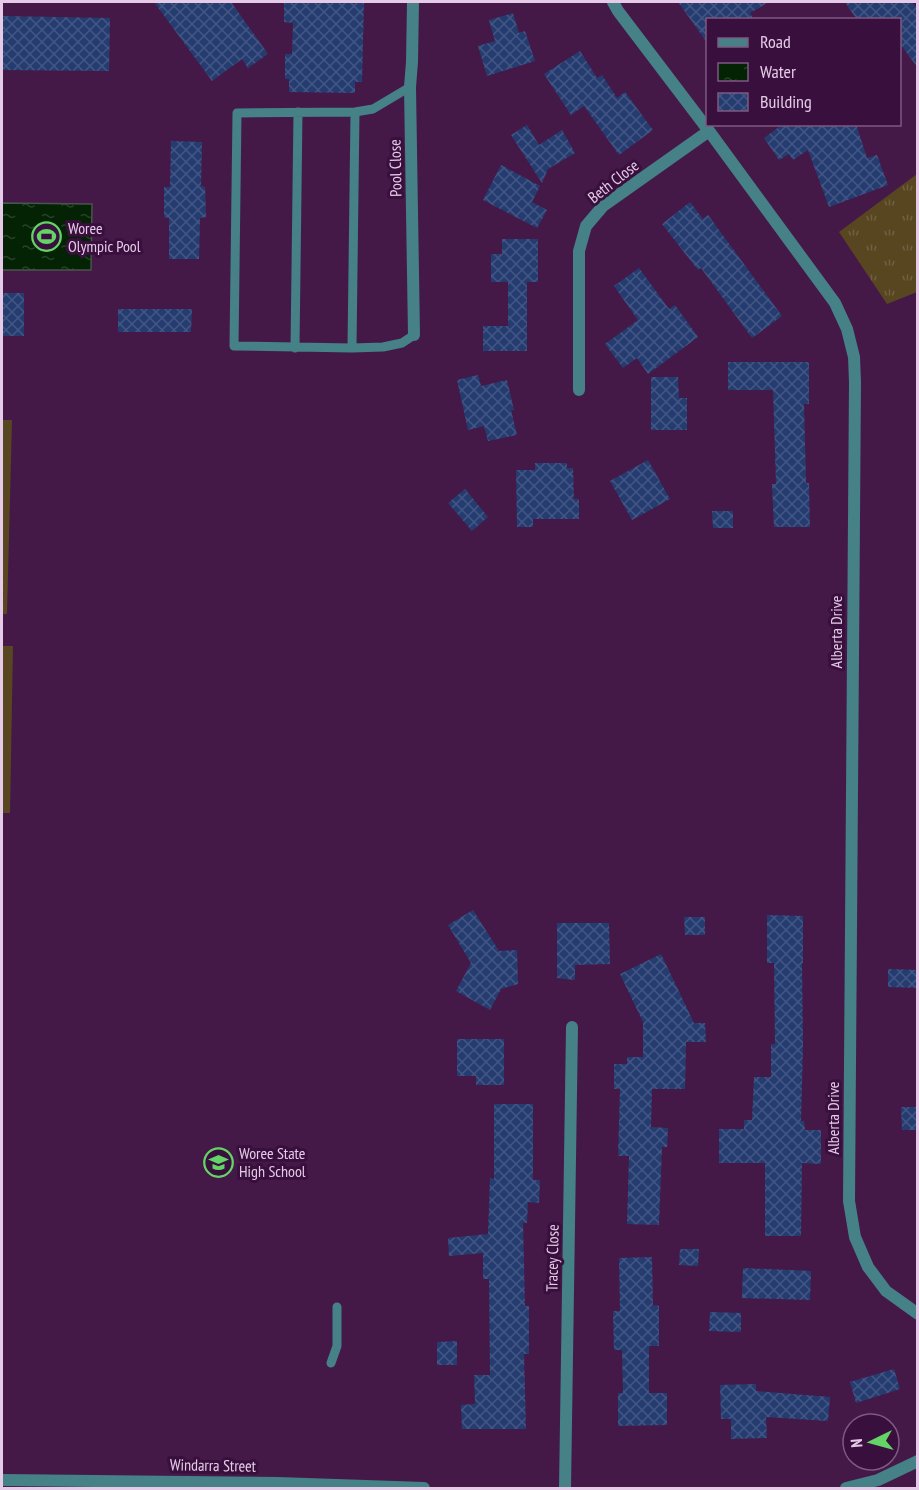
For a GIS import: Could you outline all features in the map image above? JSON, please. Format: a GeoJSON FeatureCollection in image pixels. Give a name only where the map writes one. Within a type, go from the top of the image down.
{"type":"FeatureCollection","features":[{"type":"Feature","properties":{"kind":"street","name":"Pool Close"},"geometry":{"type":"LineString","coordinates":[[413,2],[410,87],[414,334]]}},
{"type":"Feature","properties":{"kind":"street","name":"Alberta Drive"},"geometry":{"type":"LineString","coordinates":[[613,2],[835,303],[847,328],[854,357],[849,1201],[855,1236],[868,1267],[886,1291],[918,1314]]}},
{"type":"Feature","properties":{"kind":"street","name":"Beth Close"},"geometry":{"type":"LineString","coordinates":[[579,390],[579,251],[586,226],[603,206],[709,131]]}},
{"type":"Feature","properties":{"kind":"street","name":"Tracey Close"},"geometry":{"type":"LineString","coordinates":[[565,1488],[572,1027]]}},
{"type":"Feature","properties":{"kind":"street"},"geometry":{"type":"LineString","coordinates":[[846,1488],[878,1480],[918,1461]]}},
{"type":"Feature","properties":{"kind":"street","name":"Windarra Street"},"geometry":{"type":"LineString","coordinates":[[2,1480],[424,1488]]}},
{"type":"Feature","properties":{"kind":"lane"},"geometry":{"type":"LineString","coordinates":[[410,87],[373,109],[355,112],[237,112],[234,346],[383,347],[402,343],[414,334]]}},
{"type":"Feature","properties":{"kind":"lane"},"geometry":{"type":"LineString","coordinates":[[295,348],[298,112]]}},
{"type":"Feature","properties":{"kind":"lane"},"geometry":{"type":"LineString","coordinates":[[352,348],[355,112]]}},
{"type":"Feature","properties":{"kind":"lane"},"geometry":{"type":"LineString","coordinates":[[331,1363],[337,1346],[337,1307]]}},
{"type":"Feature","properties":{"kind":"green space"},"geometry":{"type":"Polygon","coordinates":[[[917,174],[917,292],[887,304],[839,232],[917,174]]]}},
{"type":"Feature","properties":{"kind":"green space"},"geometry":{"type":"Polygon","coordinates":[[[2,420],[12,420],[7,614],[2,614],[2,420]]]}},
{"type":"Feature","properties":{"kind":"green space"},"geometry":{"type":"Polygon","coordinates":[[[2,646],[13,646],[10,813],[2,813],[2,646]]]}},
{"type":"Feature","properties":{"kind":"water","name":"Woree Olympic Pool"},"geometry":{"type":"Polygon","coordinates":[[[2,203],[92,204],[91,270],[2,270],[2,203]]]}},
{"type":"Feature","properties":{"kind":"building"},"geometry":{"type":"Polygon","coordinates":[[[154,2],[231,2],[268,54],[248,68],[242,59],[212,81],[154,2]]]}},
{"type":"Feature","properties":{"kind":"building"},"geometry":{"type":"Polygon","coordinates":[[[284,2],[364,2],[362,82],[355,82],[355,93],[289,92],[289,79],[285,79],[285,54],[292,54],[293,23],[284,22],[284,2]]]}},
{"type":"Feature","properties":{"kind":"building"},"geometry":{"type":"Polygon","coordinates":[[[678,2],[769,2],[750,13],[753,18],[706,18],[706,41],[678,2]]]}},
{"type":"Feature","properties":{"kind":"building"},"geometry":{"type":"Polygon","coordinates":[[[845,2],[912,2],[918,9],[918,68],[901,45],[901,18],[856,18],[845,2]]]}},
{"type":"Feature","properties":{"kind":"building"},"geometry":{"type":"Polygon","coordinates":[[[513,13],[519,33],[525,31],[535,61],[487,76],[478,46],[495,41],[489,20],[513,13]]]}},
{"type":"Feature","properties":{"kind":"building"},"geometry":{"type":"Polygon","coordinates":[[[2,16],[110,18],[109,71],[2,70],[2,16]]]}},
{"type":"Feature","properties":{"kind":"building"},"geometry":{"type":"Polygon","coordinates":[[[580,51],[597,78],[602,75],[617,98],[625,92],[653,130],[619,155],[584,106],[571,115],[544,74],[580,51]]]}},
{"type":"Feature","properties":{"kind":"building"},"geometry":{"type":"Polygon","coordinates":[[[527,125],[539,145],[562,130],[575,153],[548,169],[542,183],[511,135],[527,125]]]}},
{"type":"Feature","properties":{"kind":"building"},"geometry":{"type":"Polygon","coordinates":[[[780,126],[857,126],[867,158],[877,155],[888,185],[829,207],[808,150],[793,160],[789,154],[779,160],[764,138],[780,126]]]}},
{"type":"Feature","properties":{"kind":"building"},"geometry":{"type":"Polygon","coordinates":[[[171,141],[202,142],[201,186],[205,187],[206,217],[200,218],[199,259],[169,259],[169,218],[164,217],[164,187],[170,187],[171,141]]]}},
{"type":"Feature","properties":{"kind":"building"},"geometry":{"type":"Polygon","coordinates":[[[501,165],[540,186],[532,202],[547,210],[537,228],[483,200],[501,165]]]}},
{"type":"Feature","properties":{"kind":"building"},"geometry":{"type":"Polygon","coordinates":[[[690,202],[703,219],[708,215],[782,316],[752,338],[701,268],[698,270],[662,224],[690,202]]]}},
{"type":"Feature","properties":{"kind":"building"},"geometry":{"type":"Polygon","coordinates":[[[502,239],[538,239],[538,282],[527,282],[527,351],[483,351],[483,326],[508,326],[508,282],[491,282],[491,254],[502,254],[502,239]]]}},
{"type":"Feature","properties":{"kind":"building"},"geometry":{"type":"Polygon","coordinates":[[[639,268],[669,309],[675,305],[698,337],[648,374],[637,358],[623,368],[605,344],[638,320],[614,286],[639,268]]]}},
{"type":"Feature","properties":{"kind":"building"},"geometry":{"type":"Polygon","coordinates":[[[2,293],[24,293],[24,336],[2,336],[2,293]]]}},
{"type":"Feature","properties":{"kind":"building"},"geometry":{"type":"Polygon","coordinates":[[[118,309],[192,309],[191,332],[118,332],[118,309]]]}},
{"type":"Feature","properties":{"kind":"building"},"geometry":{"type":"Polygon","coordinates":[[[728,362],[809,362],[809,404],[804,404],[806,483],[809,483],[810,527],[774,527],[772,484],[776,484],[773,390],[728,390],[728,362]]]}},
{"type":"Feature","properties":{"kind":"building"},"geometry":{"type":"Polygon","coordinates":[[[478,375],[481,386],[507,380],[517,435],[488,441],[484,426],[468,430],[457,380],[478,375]]]}},
{"type":"Feature","properties":{"kind":"building"},"geometry":{"type":"Polygon","coordinates":[[[651,377],[678,377],[679,398],[687,398],[687,430],[651,430],[651,377]]]}},
{"type":"Feature","properties":{"kind":"building"},"geometry":{"type":"Polygon","coordinates":[[[648,460],[670,499],[632,520],[610,481],[648,460]]]}},
{"type":"Feature","properties":{"kind":"building"},"geometry":{"type":"Polygon","coordinates":[[[535,463],[567,463],[567,468],[573,468],[574,499],[579,499],[579,519],[533,519],[533,527],[517,527],[516,470],[535,470],[535,463]]]}},
{"type":"Feature","properties":{"kind":"building"},"geometry":{"type":"Polygon","coordinates":[[[465,489],[488,517],[472,531],[448,503],[465,489]]]}},
{"type":"Feature","properties":{"kind":"building"},"geometry":{"type":"Polygon","coordinates":[[[712,511],[733,511],[733,528],[713,528],[712,511]]]}},
{"type":"Feature","properties":{"kind":"building"},"geometry":{"type":"Polygon","coordinates":[[[473,910],[499,951],[517,950],[518,984],[501,989],[490,1010],[456,991],[471,963],[448,925],[473,910]]]}},
{"type":"Feature","properties":{"kind":"building"},"geometry":{"type":"Polygon","coordinates":[[[767,915],[803,916],[801,1121],[804,1121],[805,1130],[821,1130],[821,1164],[802,1163],[801,1236],[765,1236],[765,1163],[719,1163],[719,1129],[744,1129],[744,1120],[752,1120],[754,1077],[771,1077],[771,1044],[775,1044],[774,963],[767,963],[767,915]]]}},
{"type":"Feature","properties":{"kind":"building"},"geometry":{"type":"Polygon","coordinates":[[[684,917],[705,917],[705,935],[685,935],[684,917]]]}},
{"type":"Feature","properties":{"kind":"building"},"geometry":{"type":"Polygon","coordinates":[[[557,923],[609,923],[610,964],[575,965],[575,980],[557,978],[557,923]]]}},
{"type":"Feature","properties":{"kind":"building"},"geometry":{"type":"Polygon","coordinates":[[[661,954],[694,1023],[705,1023],[706,1042],[686,1042],[685,1089],[652,1089],[651,1127],[668,1128],[667,1147],[662,1147],[659,1225],[627,1224],[629,1156],[618,1156],[620,1089],[614,1089],[614,1064],[627,1064],[627,1057],[643,1057],[643,1022],[620,974],[661,954]]]}},
{"type":"Feature","properties":{"kind":"building"},"geometry":{"type":"Polygon","coordinates":[[[888,969],[918,970],[918,988],[888,987],[888,969]]]}},
{"type":"Feature","properties":{"kind":"building"},"geometry":{"type":"Polygon","coordinates":[[[457,1039],[504,1039],[504,1085],[476,1085],[476,1076],[457,1076],[457,1039]]]}},
{"type":"Feature","properties":{"kind":"building"},"geometry":{"type":"Polygon","coordinates":[[[494,1104],[533,1104],[533,1180],[540,1180],[539,1203],[528,1202],[527,1223],[523,1223],[525,1306],[529,1306],[529,1354],[524,1354],[526,1429],[462,1429],[461,1405],[475,1404],[474,1375],[490,1375],[489,1279],[483,1279],[483,1253],[449,1256],[448,1238],[488,1234],[490,1178],[494,1179],[494,1104]]]}},
{"type":"Feature","properties":{"kind":"building"},"geometry":{"type":"Polygon","coordinates":[[[901,1107],[918,1107],[918,1130],[902,1130],[901,1107]]]}},
{"type":"Feature","properties":{"kind":"building"},"geometry":{"type":"Polygon","coordinates":[[[680,1249],[699,1249],[698,1266],[679,1265],[680,1249]]]}},
{"type":"Feature","properties":{"kind":"building"},"geometry":{"type":"Polygon","coordinates":[[[652,1257],[653,1305],[659,1306],[659,1346],[649,1346],[649,1393],[667,1393],[667,1425],[618,1426],[618,1393],[623,1393],[622,1350],[614,1350],[613,1311],[620,1311],[619,1258],[652,1257]]]}},
{"type":"Feature","properties":{"kind":"building"},"geometry":{"type":"Polygon","coordinates":[[[743,1268],[811,1271],[810,1300],[742,1298],[743,1268]]]}},
{"type":"Feature","properties":{"kind":"building"},"geometry":{"type":"Polygon","coordinates":[[[710,1312],[741,1313],[741,1332],[709,1331],[710,1312]]]}},
{"type":"Feature","properties":{"kind":"building"},"geometry":{"type":"Polygon","coordinates":[[[457,1341],[457,1365],[437,1365],[437,1342],[457,1341]]]}},
{"type":"Feature","properties":{"kind":"building"},"geometry":{"type":"Polygon","coordinates":[[[894,1369],[900,1389],[856,1403],[850,1382],[894,1369]]]}},
{"type":"Feature","properties":{"kind":"building"},"geometry":{"type":"Polygon","coordinates":[[[756,1384],[756,1391],[830,1397],[828,1421],[766,1417],[767,1438],[731,1439],[731,1419],[721,1419],[720,1385],[756,1384]]]}},
{"type":"Feature","properties":{"kind":"place","name":"Woree Olympic Pool"},"geometry":{"type":"Point","coordinates":[47,237]}},
{"type":"Feature","properties":{"kind":"place","name":"Woree State High School"},"geometry":{"type":"Point","coordinates":[218,1162]}}]}
